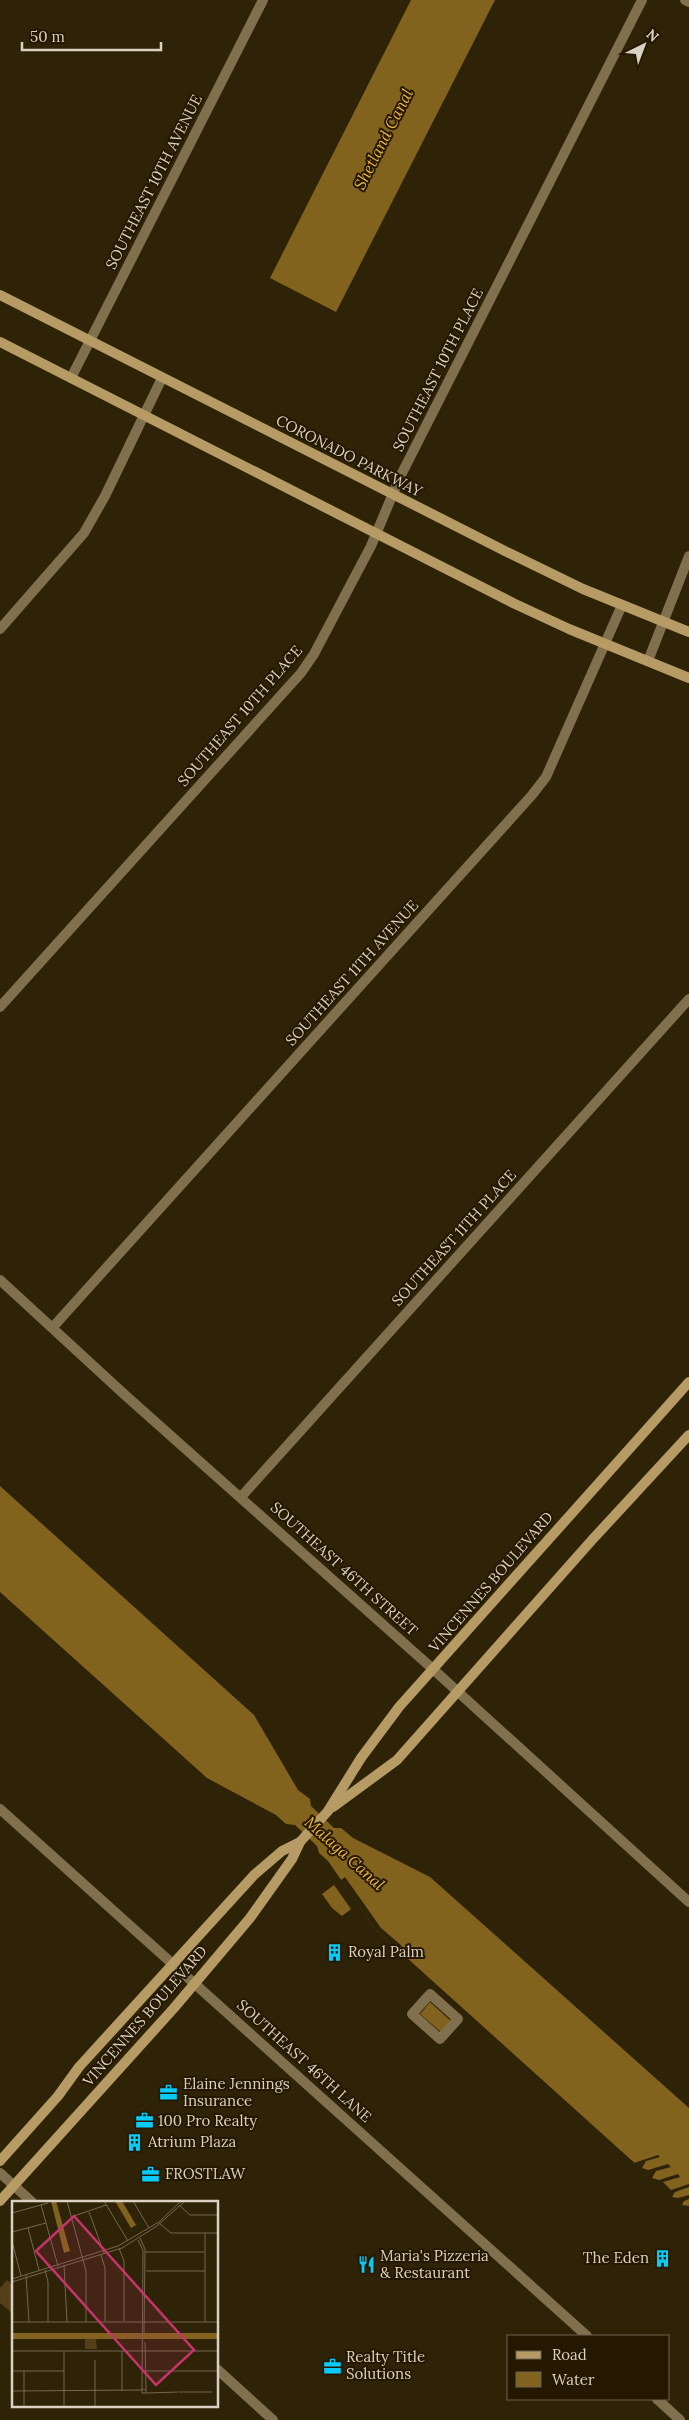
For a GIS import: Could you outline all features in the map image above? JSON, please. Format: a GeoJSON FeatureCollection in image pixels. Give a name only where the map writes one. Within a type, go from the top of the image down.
{"type":"FeatureCollection","features":[{"type":"Feature","properties":{"kind":"street","name":"SOUTHEAST 10TH AVENUE"},"geometry":{"type":"LineString","coordinates":[[71,378],[264,0]]}},
{"type":"Feature","properties":{"kind":"street","name":"SOUTHEAST 10TH PLACE"},"geometry":{"type":"LineString","coordinates":[[0,1007],[301,673],[340,606],[393,495],[642,0]]}},
{"type":"Feature","properties":{"kind":"street"},"geometry":{"type":"LineString","coordinates":[[685,0],[689,2]]}},
{"type":"Feature","properties":{"kind":"street","name":"CORONADO PARKWAY"},"geometry":{"type":"LineString","coordinates":[[0,295],[517,557],[622,605],[689,632]]}},
{"type":"Feature","properties":{"kind":"street"},"geometry":{"type":"LineString","coordinates":[[0,342],[513,603],[689,678]]}},
{"type":"Feature","properties":{"kind":"street"},"geometry":{"type":"LineString","coordinates":[[0,629],[84,533],[105,496],[162,378]]}},
{"type":"Feature","properties":{"kind":"street"},"geometry":{"type":"LineString","coordinates":[[648,661],[689,556]]}},
{"type":"Feature","properties":{"kind":"street","name":"SOUTHEAST 11TH AVENUE"},"geometry":{"type":"LineString","coordinates":[[53,1327],[532,795],[546,776],[622,605]]}},
{"type":"Feature","properties":{"kind":"street","name":"SOUTHEAST 11TH PLACE"},"geometry":{"type":"LineString","coordinates":[[241,1497],[689,999]]}},
{"type":"Feature","properties":{"kind":"street","name":"SOUTHEAST 46TH STREET"},"geometry":{"type":"LineString","coordinates":[[0,1280],[125,1395],[434,1670],[689,1902]]}},
{"type":"Feature","properties":{"kind":"street","name":"VINCENNES BOULEVARD"},"geometry":{"type":"LineString","coordinates":[[0,2201],[195,1983],[263,1900],[292,1859],[300,1842],[328,1811],[360,1758],[398,1707],[434,1670],[689,1382]]}},
{"type":"Feature","properties":{"kind":"street","name":"VINCENNES BOULEVARD"},"geometry":{"type":"LineString","coordinates":[[328,1811],[397,1760],[593,1539],[689,1435]]}},
{"type":"Feature","properties":{"kind":"street","name":"SOUTHEAST 46TH LANE"},"geometry":{"type":"LineString","coordinates":[[0,1809],[586,2335]]}},
{"type":"Feature","properties":{"kind":"street","name":"VINCENNES BOULEVARD"},"geometry":{"type":"LineString","coordinates":[[0,2162],[58,2096],[79,2067],[254,1876],[282,1851],[300,1842]]}},
{"type":"Feature","properties":{"kind":"street"},"geometry":{"type":"LineString","coordinates":[[430,1994],[458,2019],[440,2039],[412,2014],[430,1994]]}},
{"type":"Feature","properties":{"kind":"street"},"geometry":{"type":"LineString","coordinates":[[0,2173],[31,2201]]}},
{"type":"Feature","properties":{"kind":"street"},"geometry":{"type":"LineString","coordinates":[[219,2371],[273,2420]]}},
{"type":"Feature","properties":{"kind":"street"},"geometry":{"type":"LineString","coordinates":[[658,2400],[680,2420]]}},
{"type":"Feature","properties":{"kind":"shaded area"},"geometry":{"type":"Polygon","coordinates":[[[7,2280],[12,2285],[12,2313],[0,2303],[0,2288],[7,2280]]]}},
{"type":"Feature","properties":{"kind":"water","name":"Shetland Canal"},"geometry":{"type":"Polygon","coordinates":[[[411,0],[495,0],[336,312],[270,278],[411,0]]]}},
{"type":"Feature","properties":{"kind":"water","name":"Malaga Canal"},"geometry":{"type":"Polygon","coordinates":[[[0,1486],[254,1715],[298,1790],[310,1799],[311,1806],[334,1828],[341,1828],[353,1838],[430,1877],[689,2108],[689,2212],[376,1930],[328,1861],[319,1853],[317,1846],[295,1825],[286,1824],[276,1815],[207,1778],[0,1592],[0,1486]]]}},
{"type":"Feature","properties":{"kind":"water"},"geometry":{"type":"Polygon","coordinates":[[[334,1885],[351,1909],[342,1916],[332,1908],[322,1894],[334,1885]]]}},
{"type":"Feature","properties":{"kind":"water"},"geometry":{"type":"Polygon","coordinates":[[[430,2002],[451,2021],[441,2032],[420,2014],[430,2002]]]}},
{"type":"Feature","properties":{"kind":"pier"},"geometry":{"type":"Polygon","coordinates":[[[345,1877],[381,1928],[402,1946],[398,1950],[376,1930],[341,1880],[345,1877]]]}},
{"type":"Feature","properties":{"kind":"pier"},"geometry":{"type":"Polygon","coordinates":[[[658,2155],[660,2157],[646,2161],[642,2168],[648,2170],[668,2164],[671,2167],[656,2171],[652,2178],[659,2180],[678,2174],[680,2177],[663,2182],[671,2190],[689,2184],[689,2187],[675,2192],[672,2197],[678,2198],[689,2195],[689,2199],[684,2201],[682,2205],[689,2206],[689,2214],[634,2163],[658,2155]]]}},
{"type":"Feature","properties":{"kind":"place","name":"Royal Palm"},"geometry":{"type":"Point","coordinates":[334,1952]}},
{"type":"Feature","properties":{"kind":"place","name":"Elaine Jennings Insurance"},"geometry":{"type":"Point","coordinates":[169,2093]}},
{"type":"Feature","properties":{"kind":"place","name":"100 Pro Realty"},"geometry":{"type":"Point","coordinates":[144,2121]}},
{"type":"Feature","properties":{"kind":"place","name":"Atrium Plaza"},"geometry":{"type":"Point","coordinates":[134,2142]}},
{"type":"Feature","properties":{"kind":"place","name":"FROSTLAW"},"geometry":{"type":"Point","coordinates":[151,2174]}},
{"type":"Feature","properties":{"kind":"place","name":"The Eden"},"geometry":{"type":"Point","coordinates":[663,2258]}},
{"type":"Feature","properties":{"kind":"place","name":"Maria's Pizzeria & Restaurant"},"geometry":{"type":"Point","coordinates":[366,2265]}},
{"type":"Feature","properties":{"kind":"place","name":"Realty Title Solutions"},"geometry":{"type":"Point","coordinates":[332,2366]}}]}
